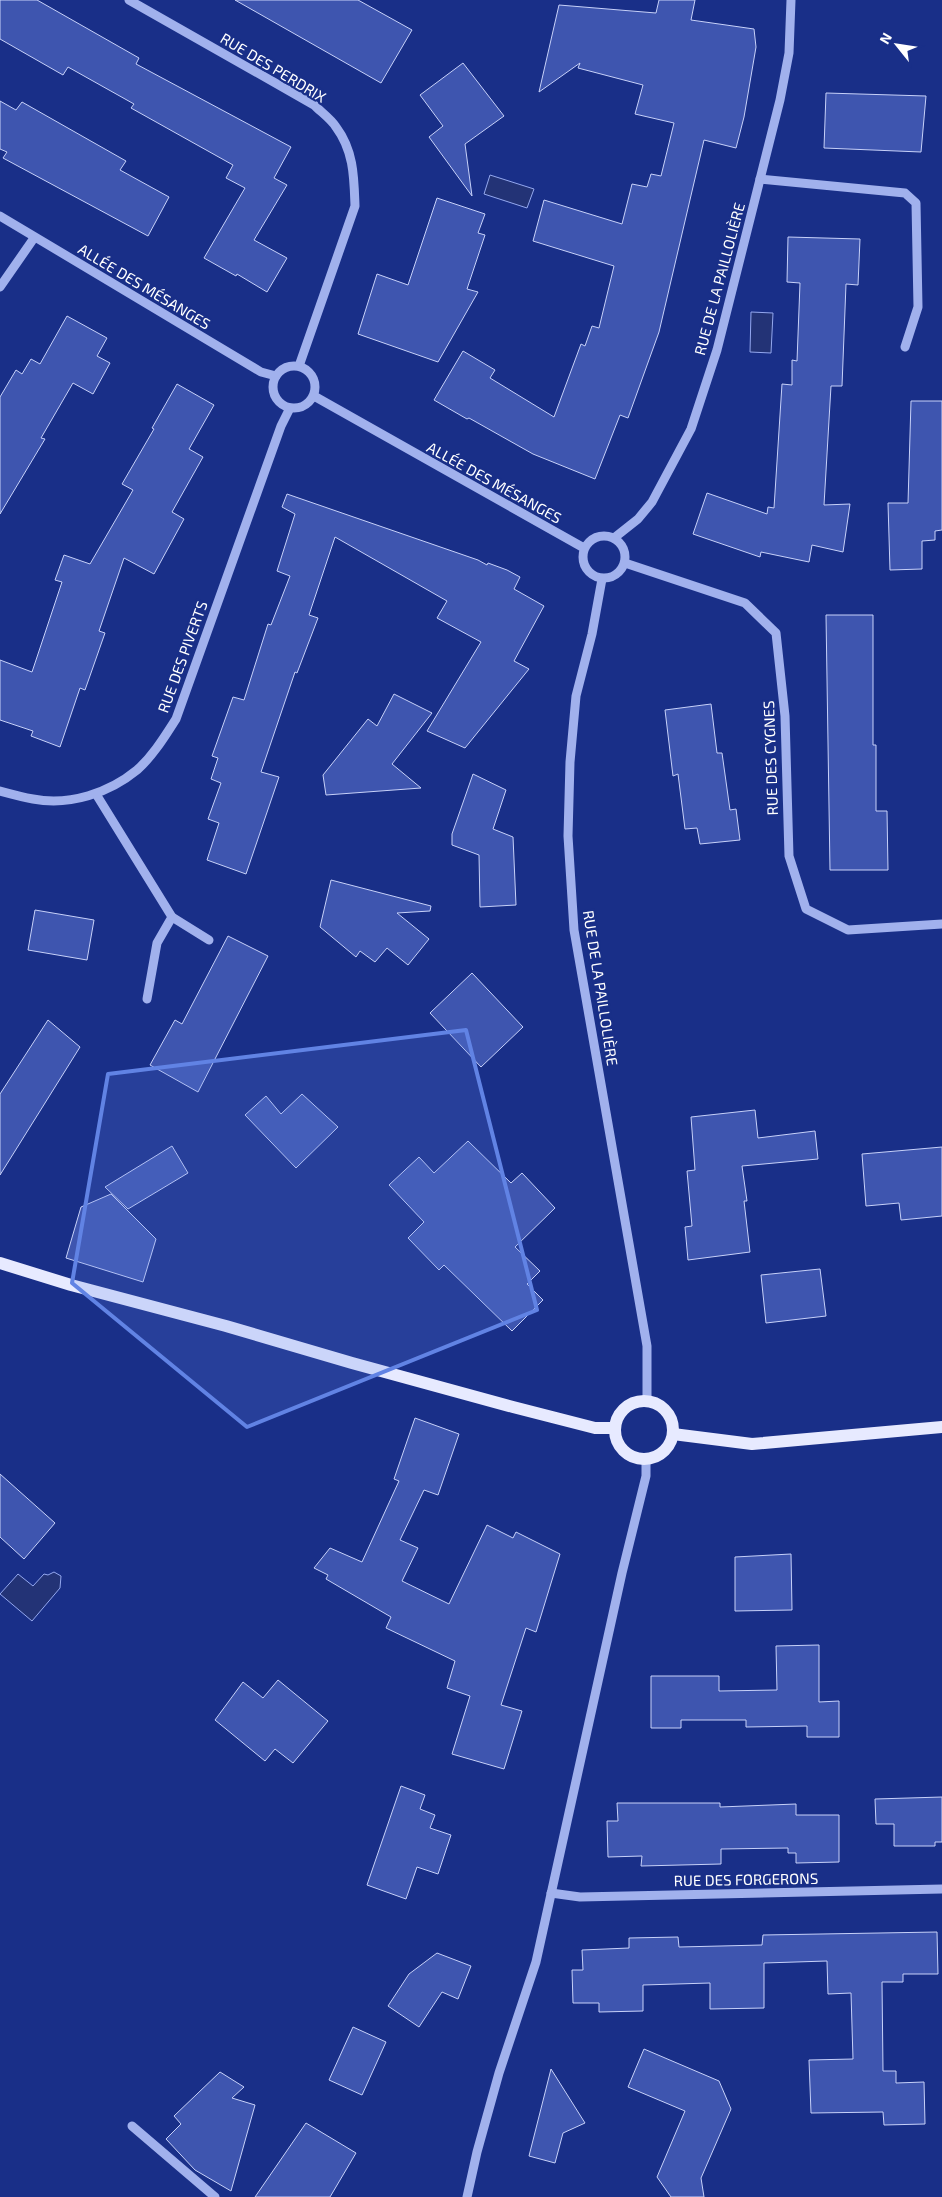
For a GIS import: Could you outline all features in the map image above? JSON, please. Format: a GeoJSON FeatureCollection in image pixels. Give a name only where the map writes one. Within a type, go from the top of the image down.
{"type":"FeatureCollection","features":[{"type":"Feature","properties":{"kind":"main road"},"geometry":{"type":"LineString","coordinates":[[0,1263],[71,1285],[226,1326],[522,1410],[596,1428],[614,1428]]}},
{"type":"Feature","properties":{"kind":"main road"},"geometry":{"type":"LineString","coordinates":[[647,1400],[664,1408],[672,1424],[673,1434],[670,1444],[656,1457],[636,1458],[627,1454],[619,1447],[615,1438],[614,1428],[621,1411],[637,1401],[647,1400]]}},
{"type":"Feature","properties":{"kind":"main road"},"geometry":{"type":"LineString","coordinates":[[673,1434],[752,1444],[942,1427]]}},
{"type":"Feature","properties":{"kind":"street","name":"RUE DES PERDRIX"},"geometry":{"type":"LineString","coordinates":[[129,0],[314,105],[336,127],[350,153],[355,206],[299,366]]}},
{"type":"Feature","properties":{"kind":"street","name":"RUE DE LA PAILLOLIÈRE"},"geometry":{"type":"LineString","coordinates":[[614,538],[638,519],[652,502],[691,429],[717,350],[780,100],[789,53],[791,0]]}},
{"type":"Feature","properties":{"kind":"street"},"geometry":{"type":"LineString","coordinates":[[760,179],[905,193],[916,203],[918,307],[905,346]]}},
{"type":"Feature","properties":{"kind":"street","name":"ALLÉE DES MÉSANGES"},"geometry":{"type":"LineString","coordinates":[[0,216],[261,372],[276,376]]}},
{"type":"Feature","properties":{"kind":"street"},"geometry":{"type":"LineString","coordinates":[[0,287],[34,238]]}},
{"type":"Feature","properties":{"kind":"street"},"geometry":{"type":"LineString","coordinates":[[299,366],[313,377],[316,387],[314,396],[305,405],[290,408],[276,398],[273,388],[276,376],[284,368],[299,366]]}},
{"type":"Feature","properties":{"kind":"street","name":"ALLÉE DES MÉSANGES"},"geometry":{"type":"LineString","coordinates":[[314,396],[584,548]]}},
{"type":"Feature","properties":{"kind":"street","name":"RUE DES PIVERTS"},"geometry":{"type":"LineString","coordinates":[[0,791],[35,800],[63,801],[96,794],[138,770],[160,744],[176,719],[278,435],[290,408]]}},
{"type":"Feature","properties":{"kind":"street"},"geometry":{"type":"LineString","coordinates":[[607,536],[614,538],[623,549],[625,563],[616,575],[602,579],[589,573],[582,562],[584,548],[594,538],[607,536]]}},
{"type":"Feature","properties":{"kind":"street","name":"RUE DES CYGNES"},"geometry":{"type":"LineString","coordinates":[[625,563],[746,603],[776,633],[785,716],[789,856],[806,909],[848,930],[942,924]]}},
{"type":"Feature","properties":{"kind":"street","name":"RUE DE LA PAILLOLIÈRE"},"geometry":{"type":"LineString","coordinates":[[602,579],[592,634],[576,696],[570,762],[568,836],[574,930],[647,1346],[647,1400]]}},
{"type":"Feature","properties":{"kind":"street"},"geometry":{"type":"LineString","coordinates":[[96,794],[172,917],[209,940]]}},
{"type":"Feature","properties":{"kind":"street"},"geometry":{"type":"LineString","coordinates":[[148,999],[157,943],[172,917]]}},
{"type":"Feature","properties":{"kind":"street"},"geometry":{"type":"LineString","coordinates":[[467,2197],[477,2152],[500,2073],[536,1962],[622,1573],[646,1476],[646,1459]]}},
{"type":"Feature","properties":{"kind":"street","name":"RUE DES FORGERONS"},"geometry":{"type":"LineString","coordinates":[[551,1893],[580,1898],[942,1888]]}},
{"type":"Feature","properties":{"kind":"street"},"geometry":{"type":"LineString","coordinates":[[132,2126],[215,2197]]}},
{"type":"Feature","properties":{"kind":"highlighted area"},"geometry":{"type":"Polygon","coordinates":[[[466,1030],[537,1310],[247,1427],[72,1283],[108,1074],[466,1030]]]}},
{"type":"Feature","properties":{"kind":"water"},"geometry":{"type":"Polygon","coordinates":[[[490,175],[534,189],[527,208],[484,194],[490,175]]]}},
{"type":"Feature","properties":{"kind":"water"},"geometry":{"type":"Polygon","coordinates":[[[751,312],[773,313],[771,353],[750,352],[751,312]]]}},
{"type":"Feature","properties":{"kind":"water"},"geometry":{"type":"Polygon","coordinates":[[[54,1572],[61,1576],[60,1588],[32,1621],[0,1594],[18,1574],[33,1586],[44,1574],[48,1575],[54,1572]]]}},
{"type":"Feature","properties":{"kind":"building"},"geometry":{"type":"Polygon","coordinates":[[[0,0],[37,0],[139,58],[136,64],[291,147],[274,178],[287,185],[254,240],[287,258],[267,292],[237,274],[236,276],[204,258],[245,188],[226,178],[233,165],[131,108],[134,104],[68,67],[63,75],[0,39],[0,0]]]}},
{"type":"Feature","properties":{"kind":"building"},"geometry":{"type":"Polygon","coordinates":[[[235,0],[358,0],[412,30],[381,83],[235,0]]]}},
{"type":"Feature","properties":{"kind":"building"},"geometry":{"type":"Polygon","coordinates":[[[659,0],[695,0],[691,20],[754,29],[756,47],[744,117],[736,148],[704,140],[659,332],[628,418],[620,415],[595,479],[533,454],[434,400],[463,351],[495,370],[490,378],[554,417],[581,344],[585,346],[592,326],[599,328],[614,266],[533,241],[544,200],[622,224],[632,184],[647,187],[651,174],[661,176],[674,123],[635,114],[643,85],[578,68],[580,63],[539,92],[559,5],[656,13],[659,0]]]}},
{"type":"Feature","properties":{"kind":"building"},"geometry":{"type":"Polygon","coordinates":[[[463,63],[504,116],[465,144],[472,196],[429,137],[443,126],[420,95],[463,63]]]}},
{"type":"Feature","properties":{"kind":"building"},"geometry":{"type":"Polygon","coordinates":[[[826,93],[926,96],[921,152],[824,148],[826,93]]]}},
{"type":"Feature","properties":{"kind":"building"},"geometry":{"type":"Polygon","coordinates":[[[0,101],[16,110],[22,102],[126,161],[120,170],[169,197],[148,236],[3,158],[7,152],[0,149],[0,101]]]}},
{"type":"Feature","properties":{"kind":"building"},"geometry":{"type":"Polygon","coordinates":[[[437,198],[485,214],[478,233],[485,235],[467,289],[478,292],[438,362],[358,334],[377,274],[408,285],[437,198]]]}},
{"type":"Feature","properties":{"kind":"building"},"geometry":{"type":"Polygon","coordinates":[[[788,237],[860,239],[858,285],[846,284],[842,386],[831,386],[824,505],[850,504],[843,552],[812,545],[809,562],[761,552],[760,557],[693,534],[707,493],[767,514],[768,507],[774,508],[782,384],[792,385],[792,360],[797,361],[800,283],[787,282],[788,237]]]}},
{"type":"Feature","properties":{"kind":"building"},"geometry":{"type":"Polygon","coordinates":[[[67,316],[107,338],[97,356],[110,363],[93,394],[73,383],[41,438],[45,439],[0,514],[0,397],[16,370],[22,374],[31,359],[40,364],[67,316]]]}},
{"type":"Feature","properties":{"kind":"building"},"geometry":{"type":"Polygon","coordinates":[[[177,384],[214,405],[189,449],[203,457],[172,512],[184,519],[154,574],[124,558],[99,631],[105,633],[85,690],[80,688],[60,747],[31,736],[33,731],[0,720],[0,660],[32,672],[62,582],[55,580],[64,555],[90,564],[133,490],[122,484],[154,429],[152,428],[177,384]]]}},
{"type":"Feature","properties":{"kind":"building"},"geometry":{"type":"Polygon","coordinates":[[[911,401],[942,401],[942,530],[935,531],[935,540],[922,541],[922,569],[890,570],[888,503],[908,503],[911,401]]]}},
{"type":"Feature","properties":{"kind":"building"},"geometry":{"type":"Polygon","coordinates":[[[287,494],[478,560],[487,565],[488,563],[507,570],[520,577],[514,589],[544,606],[514,661],[529,669],[465,748],[427,731],[481,642],[437,618],[447,601],[335,537],[309,615],[318,618],[297,673],[295,672],[261,772],[279,777],[246,874],[207,860],[219,823],[208,819],[221,783],[211,779],[218,758],[212,756],[233,697],[244,700],[268,624],[271,625],[290,576],[277,571],[295,514],[282,507],[287,494]]]}},
{"type":"Feature","properties":{"kind":"building"},"geometry":{"type":"Polygon","coordinates":[[[826,615],[873,615],[873,745],[876,745],[876,811],[887,811],[888,870],[830,870],[826,615]]]}},
{"type":"Feature","properties":{"kind":"building"},"geometry":{"type":"Polygon","coordinates":[[[394,694],[432,713],[392,764],[421,788],[326,795],[323,775],[368,719],[377,726],[394,694]]]}},
{"type":"Feature","properties":{"kind":"building"},"geometry":{"type":"Polygon","coordinates":[[[711,704],[717,753],[722,753],[730,810],[736,809],[740,840],[700,844],[697,828],[685,829],[678,774],[673,776],[665,710],[711,704]]]}},
{"type":"Feature","properties":{"kind":"building"},"geometry":{"type":"Polygon","coordinates":[[[473,774],[506,790],[493,829],[513,837],[516,905],[480,907],[479,855],[452,845],[452,834],[473,774]]]}},
{"type":"Feature","properties":{"kind":"building"},"geometry":{"type":"Polygon","coordinates":[[[331,880],[431,906],[430,911],[397,913],[429,939],[408,965],[387,948],[375,962],[360,951],[356,957],[320,927],[331,880]]]}},
{"type":"Feature","properties":{"kind":"building"},"geometry":{"type":"Polygon","coordinates":[[[35,910],[94,920],[87,960],[28,950],[35,910]]]}},
{"type":"Feature","properties":{"kind":"building"},"geometry":{"type":"Polygon","coordinates":[[[228,936],[268,956],[198,1092],[150,1065],[175,1020],[182,1024],[228,936]]]}},
{"type":"Feature","properties":{"kind":"building"},"geometry":{"type":"Polygon","coordinates":[[[472,973],[523,1027],[481,1067],[430,1013],[472,973]]]}},
{"type":"Feature","properties":{"kind":"building"},"geometry":{"type":"Polygon","coordinates":[[[48,1020],[80,1047],[0,1175],[0,1094],[48,1020]]]}},
{"type":"Feature","properties":{"kind":"building"},"geometry":{"type":"Polygon","coordinates":[[[302,1094],[338,1127],[296,1168],[245,1115],[266,1096],[281,1114],[302,1094]]]}},
{"type":"Feature","properties":{"kind":"building"},"geometry":{"type":"Polygon","coordinates":[[[755,1110],[758,1138],[815,1131],[818,1159],[742,1166],[747,1201],[744,1201],[750,1252],[688,1260],[685,1227],[692,1226],[687,1171],[695,1170],[691,1117],[755,1110]]]}},
{"type":"Feature","properties":{"kind":"building"},"geometry":{"type":"Polygon","coordinates":[[[468,1141],[511,1183],[522,1173],[555,1208],[515,1247],[540,1271],[527,1284],[543,1300],[512,1331],[444,1265],[439,1270],[408,1238],[424,1222],[389,1185],[419,1157],[434,1173],[468,1141]]]}},
{"type":"Feature","properties":{"kind":"building"},"geometry":{"type":"Polygon","coordinates":[[[172,1146],[188,1173],[128,1209],[105,1187],[172,1146]]]}},
{"type":"Feature","properties":{"kind":"building"},"geometry":{"type":"Polygon","coordinates":[[[942,1147],[942,1216],[901,1220],[899,1203],[866,1206],[862,1154],[942,1147]]]}},
{"type":"Feature","properties":{"kind":"building"},"geometry":{"type":"Polygon","coordinates":[[[111,1194],[156,1239],[143,1282],[66,1258],[81,1207],[111,1194]]]}},
{"type":"Feature","properties":{"kind":"building"},"geometry":{"type":"Polygon","coordinates":[[[820,1269],[826,1316],[766,1323],[761,1275],[820,1269]]]}},
{"type":"Feature","properties":{"kind":"building"},"geometry":{"type":"Polygon","coordinates":[[[415,1418],[459,1434],[438,1495],[424,1490],[400,1540],[418,1548],[402,1581],[449,1604],[487,1525],[513,1538],[516,1532],[560,1554],[536,1632],[526,1628],[501,1705],[522,1711],[504,1769],[452,1754],[470,1696],[447,1688],[455,1661],[386,1628],[391,1617],[326,1579],[328,1575],[314,1568],[330,1548],[362,1562],[399,1481],[394,1479],[415,1418]]]}},
{"type":"Feature","properties":{"kind":"building"},"geometry":{"type":"Polygon","coordinates":[[[0,1474],[55,1523],[24,1559],[0,1537],[0,1474]]]}},
{"type":"Feature","properties":{"kind":"building"},"geometry":{"type":"Polygon","coordinates":[[[791,1554],[792,1610],[735,1611],[735,1557],[791,1554]]]}},
{"type":"Feature","properties":{"kind":"building"},"geometry":{"type":"Polygon","coordinates":[[[819,1645],[819,1702],[839,1701],[839,1737],[807,1737],[807,1726],[746,1727],[746,1720],[681,1720],[681,1728],[651,1728],[651,1676],[719,1676],[719,1691],[777,1690],[776,1646],[819,1645]]]}},
{"type":"Feature","properties":{"kind":"building"},"geometry":{"type":"Polygon","coordinates":[[[278,1680],[328,1721],[293,1763],[275,1749],[265,1761],[215,1720],[243,1682],[263,1698],[278,1680]]]}},
{"type":"Feature","properties":{"kind":"building"},"geometry":{"type":"Polygon","coordinates":[[[401,1786],[425,1795],[420,1809],[435,1815],[430,1828],[451,1835],[438,1874],[417,1867],[406,1899],[367,1885],[401,1786]]]}},
{"type":"Feature","properties":{"kind":"building"},"geometry":{"type":"Polygon","coordinates":[[[942,1797],[942,1842],[935,1842],[935,1846],[894,1846],[894,1824],[876,1824],[875,1799],[942,1797]]]}},
{"type":"Feature","properties":{"kind":"building"},"geometry":{"type":"Polygon","coordinates":[[[617,1803],[720,1803],[720,1807],[796,1804],[796,1815],[839,1815],[839,1862],[796,1863],[796,1853],[788,1853],[788,1848],[721,1849],[721,1864],[641,1866],[642,1856],[608,1857],[607,1821],[618,1821],[617,1803]]]}},
{"type":"Feature","properties":{"kind":"building"},"geometry":{"type":"Polygon","coordinates":[[[937,1932],[938,1974],[903,1974],[903,1982],[882,1982],[883,2071],[896,2071],[896,2083],[924,2082],[925,2124],[884,2125],[883,2112],[811,2113],[809,2060],[853,2059],[851,1993],[828,1994],[827,1961],[764,1963],[764,2008],[710,2009],[710,1983],[643,1985],[643,2011],[599,2012],[599,2003],[573,2003],[572,1970],[583,1970],[582,1950],[629,1948],[629,1938],[678,1937],[679,1947],[762,1945],[763,1935],[937,1932]]]}},
{"type":"Feature","properties":{"kind":"building"},"geometry":{"type":"Polygon","coordinates":[[[437,1953],[471,1966],[458,1999],[442,1992],[419,2027],[388,2006],[409,1974],[437,1953]]]}},
{"type":"Feature","properties":{"kind":"building"},"geometry":{"type":"Polygon","coordinates":[[[353,2027],[386,2042],[362,2095],[329,2080],[353,2027]]]}},
{"type":"Feature","properties":{"kind":"building"},"geometry":{"type":"Polygon","coordinates":[[[644,2049],[719,2081],[731,2109],[701,2178],[704,2197],[671,2197],[657,2177],[685,2111],[628,2087],[644,2049]]]}},
{"type":"Feature","properties":{"kind":"building"},"geometry":{"type":"Polygon","coordinates":[[[551,2069],[585,2123],[563,2133],[555,2163],[529,2156],[551,2069]]]}},
{"type":"Feature","properties":{"kind":"building"},"geometry":{"type":"Polygon","coordinates":[[[220,2072],[244,2087],[232,2098],[255,2105],[231,2191],[195,2170],[166,2139],[181,2124],[174,2116],[220,2072]]]}},
{"type":"Feature","properties":{"kind":"building"},"geometry":{"type":"Polygon","coordinates":[[[306,2123],[356,2153],[330,2197],[255,2197],[306,2123]]]}}]}
